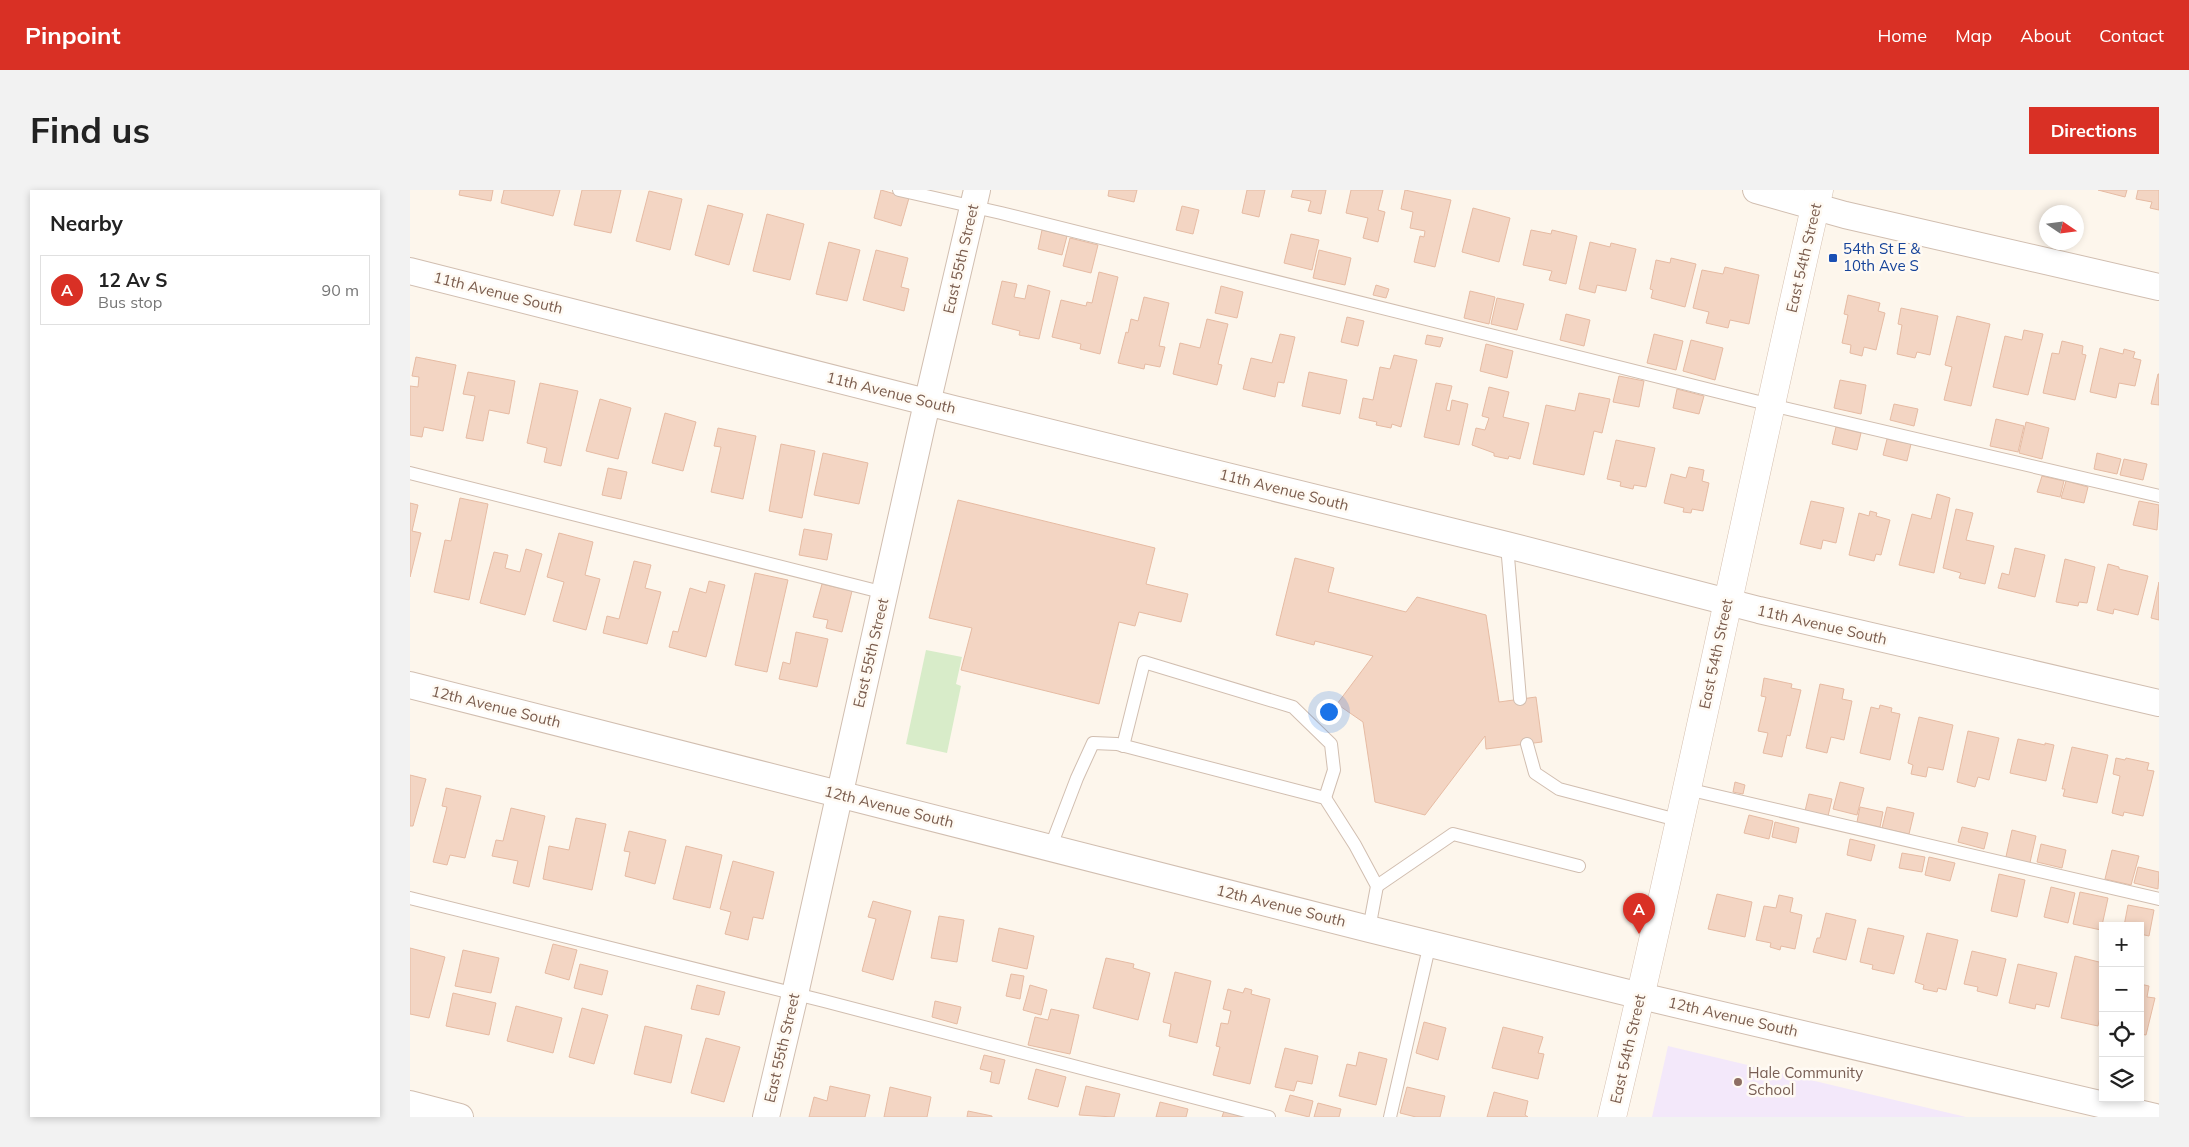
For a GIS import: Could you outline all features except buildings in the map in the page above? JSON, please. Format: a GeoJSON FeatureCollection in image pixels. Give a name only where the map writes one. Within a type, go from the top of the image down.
{"type":"FeatureCollection","features":[{"type":"Feature","properties":{"kind":"street"},"geometry":{"type":"LineString","coordinates":[[1756,190],[1817,198],[2159,287]]}},
{"type":"Feature","properties":{"kind":"street","name":"East 55th Street"},"geometry":{"type":"LineString","coordinates":[[766,1117],[927,402],[975,198]]}},
{"type":"Feature","properties":{"kind":"street","name":"East 54th Street"},"geometry":{"type":"LineString","coordinates":[[1612,1117],[1681,821],[1727,602],[1817,198]]}},
{"type":"Feature","properties":{"kind":"street","name":"11th Avenue South"},"geometry":{"type":"LineString","coordinates":[[410,271],[927,402],[1507,545],[1727,602],[2159,703]]}},
{"type":"Feature","properties":{"kind":"street","name":"12th Avenue South"},"geometry":{"type":"LineString","coordinates":[[410,685],[840,795],[1051,846],[1369,929],[1641,996],[2155,1117]]}},
{"type":"Feature","properties":{"kind":"street"},"geometry":{"type":"LineString","coordinates":[[410,1104],[460,1117]]}},
{"type":"Feature","properties":{"kind":"lane"},"geometry":{"type":"LineString","coordinates":[[899,190],[975,198],[1771,405],[2159,496]]}},
{"type":"Feature","properties":{"kind":"lane"},"geometry":{"type":"LineString","coordinates":[[410,473],[885,593]]}},
{"type":"Feature","properties":{"kind":"lane"},"geometry":{"type":"LineString","coordinates":[[1507,545],[1520,699]]}},
{"type":"Feature","properties":{"kind":"lane"},"geometry":{"type":"LineString","coordinates":[[1123,746],[1144,662],[1294,707],[1330,744],[1334,770],[1324,798]]}},
{"type":"Feature","properties":{"kind":"lane"},"geometry":{"type":"LineString","coordinates":[[1051,846],[1077,778],[1093,743],[1123,746],[1324,798],[1355,845],[1377,886],[1369,929]]}},
{"type":"Feature","properties":{"kind":"lane"},"geometry":{"type":"LineString","coordinates":[[1527,744],[1535,773],[1559,789],[1681,821]]}},
{"type":"Feature","properties":{"kind":"lane"},"geometry":{"type":"LineString","coordinates":[[1687,789],[2159,899]]}},
{"type":"Feature","properties":{"kind":"lane"},"geometry":{"type":"LineString","coordinates":[[1377,886],[1454,834],[1579,866]]}},
{"type":"Feature","properties":{"kind":"lane"},"geometry":{"type":"LineString","coordinates":[[410,898],[795,994],[1269,1117]]}},
{"type":"Feature","properties":{"kind":"lane"},"geometry":{"type":"LineString","coordinates":[[1390,1117],[1430,943]]}},
{"type":"Feature","properties":{"kind":"shaded area","name":"Hale Community School"},"geometry":{"type":"Polygon","coordinates":[[[1668,1046],[1966,1117],[1652,1117],[1668,1046]]]}},
{"type":"Feature","properties":{"kind":"green space"},"geometry":{"type":"Polygon","coordinates":[[[926,650],[962,657],[956,684],[961,686],[947,753],[906,744],[926,650]]]}},
{"type":"Feature","properties":{"kind":"place","name":"54th St E & 10th Ave S"},"geometry":{"type":"Point","coordinates":[1833,258]}},
{"type":"Feature","properties":{"kind":"place","name":"12 Av S"},"geometry":{"type":"Point","coordinates":[1639,934]}},
{"type":"Feature","properties":{"kind":"place","name":"Hale Community School"},"geometry":{"type":"Point","coordinates":[1738,1082]}}]}
